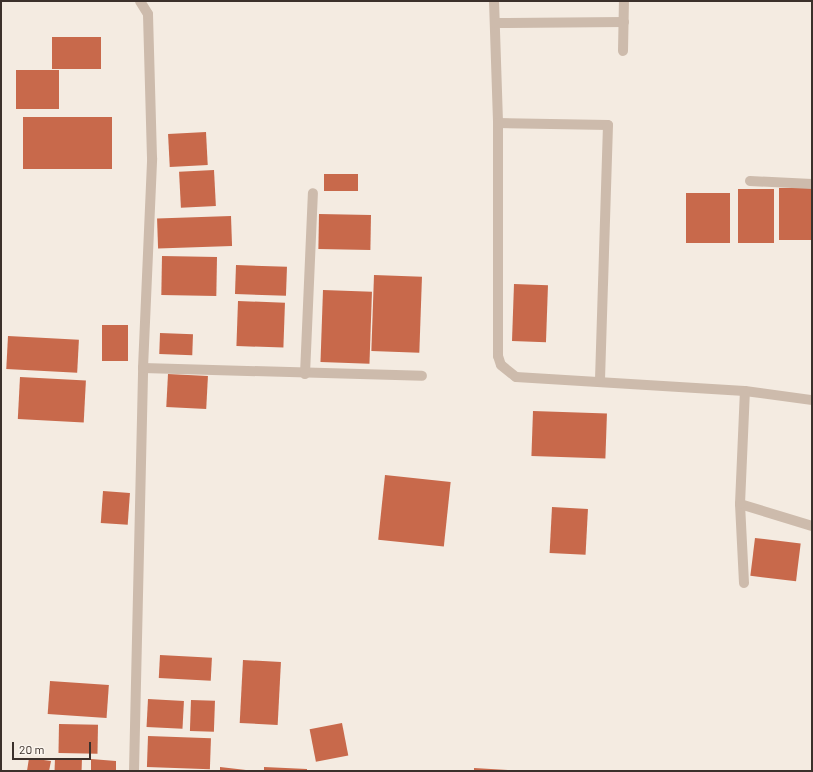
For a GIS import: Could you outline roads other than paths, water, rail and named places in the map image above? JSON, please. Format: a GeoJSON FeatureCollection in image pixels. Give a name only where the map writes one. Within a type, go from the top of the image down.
{"type":"FeatureCollection","features":[{"type":"Feature","properties":{"kind":"street"},"geometry":{"type":"LineString","coordinates":[[134,771],[142,368],[152,158],[148,14],[140,1]]}},
{"type":"Feature","properties":{"kind":"street"},"geometry":{"type":"LineString","coordinates":[[494,1],[498,123],[498,356],[501,365],[516,377],[600,380],[745,391],[812,400]]}},
{"type":"Feature","properties":{"kind":"street"},"geometry":{"type":"LineString","coordinates":[[623,51],[624,1]]}},
{"type":"Feature","properties":{"kind":"street"},"geometry":{"type":"LineString","coordinates":[[495,23],[624,22]]}},
{"type":"Feature","properties":{"kind":"street"},"geometry":{"type":"LineString","coordinates":[[498,123],[608,125],[600,380]]}},
{"type":"Feature","properties":{"kind":"street"},"geometry":{"type":"LineString","coordinates":[[750,181],[812,184]]}},
{"type":"Feature","properties":{"kind":"street"},"geometry":{"type":"LineString","coordinates":[[306,374],[313,193]]}},
{"type":"Feature","properties":{"kind":"street"},"geometry":{"type":"LineString","coordinates":[[142,368],[306,374],[422,376]]}},
{"type":"Feature","properties":{"kind":"street"},"geometry":{"type":"LineString","coordinates":[[744,582],[740,504],[745,391]]}},
{"type":"Feature","properties":{"kind":"street"},"geometry":{"type":"LineString","coordinates":[[740,504],[812,526]]}}]}
